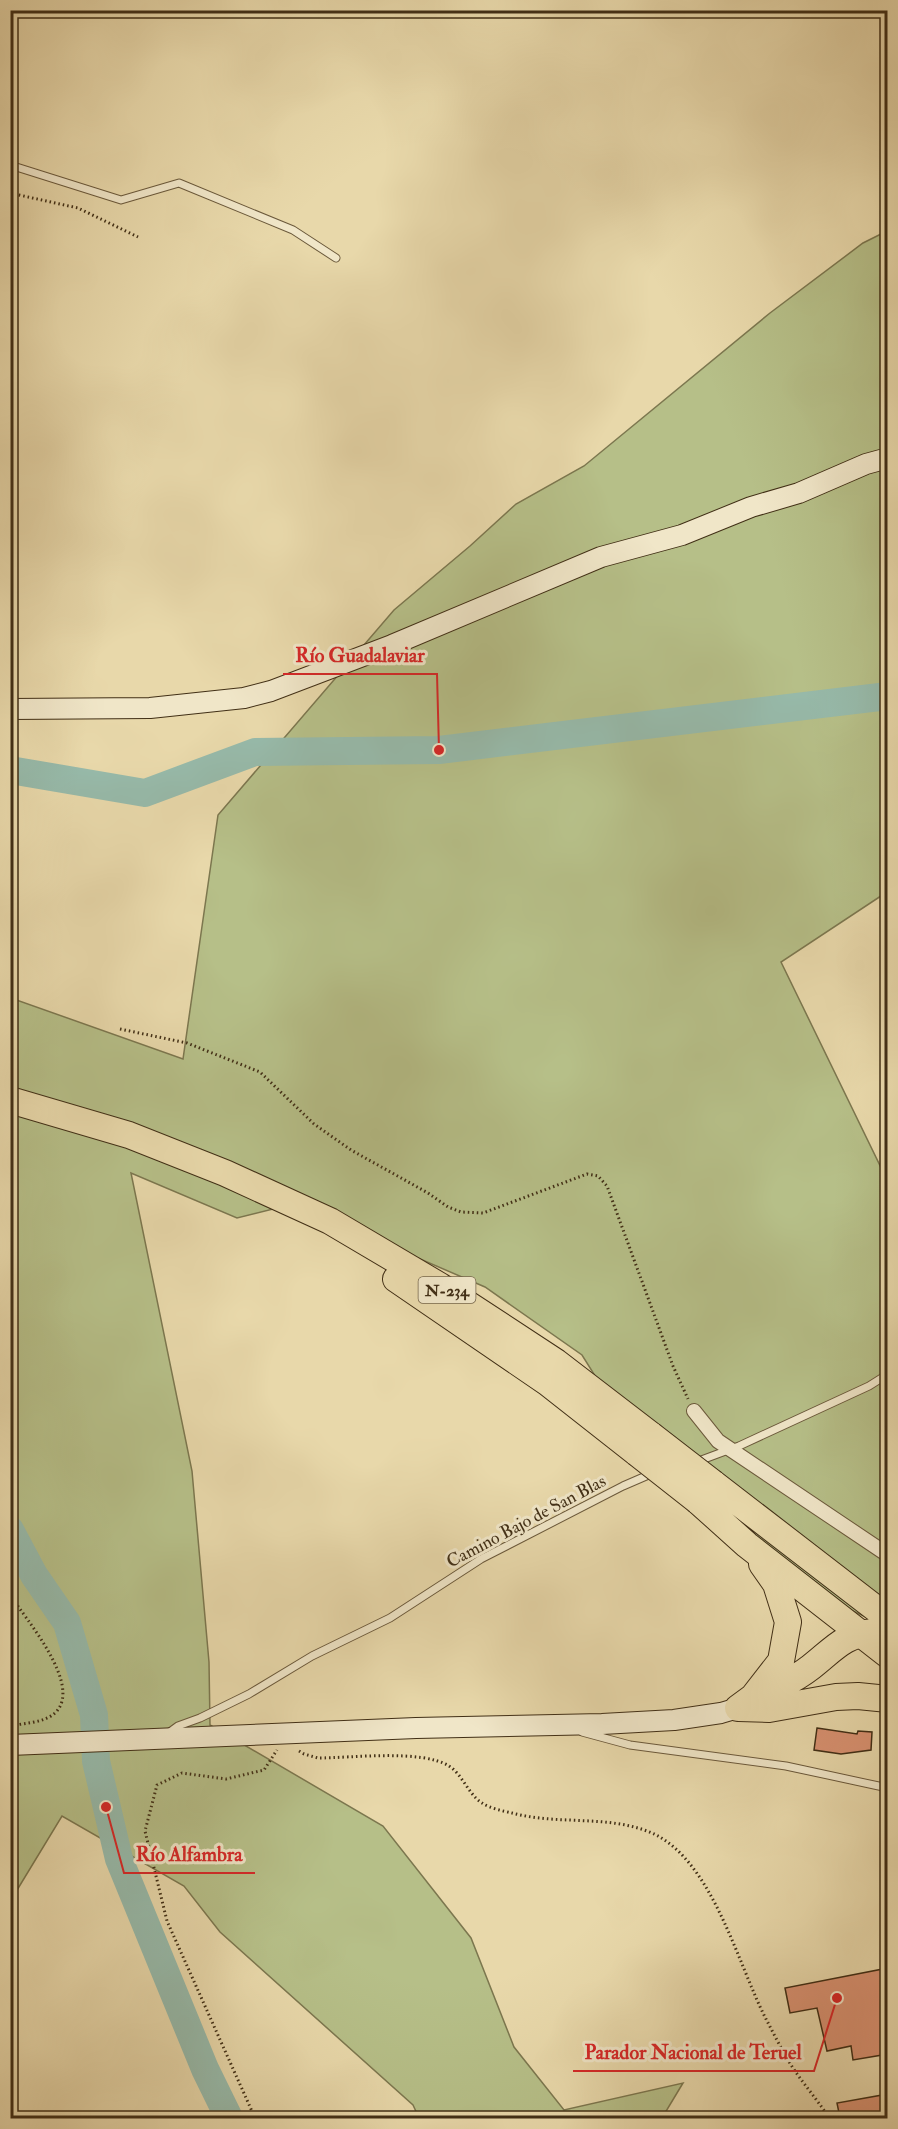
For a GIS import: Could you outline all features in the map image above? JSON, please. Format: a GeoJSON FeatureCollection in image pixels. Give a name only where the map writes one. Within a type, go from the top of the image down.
{"type":"FeatureCollection","features":[{"type":"Feature","properties":{"kind":"highway","name":"N-234"},"geometry":{"type":"LineString","coordinates":[[10,1100],[129,1135],[225,1173],[330,1221],[440,1286],[556,1362],[644,1444],[706,1492],[888,1618]]}},
{"type":"Feature","properties":{"kind":"highway","name":"N-234"},"geometry":{"type":"LineString","coordinates":[[706,1492],[747,1545],[888,1654]]}},
{"type":"Feature","properties":{"kind":"highway"},"geometry":{"type":"LineString","coordinates":[[746,1703],[781,1660],[788,1622],[776,1584],[747,1545]]}},
{"type":"Feature","properties":{"kind":"highway"},"geometry":{"type":"LineString","coordinates":[[746,1703],[781,1687],[810,1668],[841,1642],[859,1633],[884,1631],[888,1633]]}},
{"type":"Feature","properties":{"kind":"highway"},"geometry":{"type":"LineString","coordinates":[[746,1703],[769,1709],[836,1697],[888,1698]]}},
{"type":"Feature","properties":{"kind":"street"},"geometry":{"type":"LineString","coordinates":[[10,709],[150,708],[244,698],[271,691],[392,645],[601,557],[682,536],[751,507],[799,493],[866,464],[888,458]]}},
{"type":"Feature","properties":{"kind":"street"},"geometry":{"type":"LineString","coordinates":[[694,1411],[718,1441],[730,1450],[823,1509],[888,1555]]}},
{"type":"Feature","properties":{"kind":"street"},"geometry":{"type":"LineString","coordinates":[[11,1743],[53,1744],[674,1720],[721,1713],[746,1703]]}},
{"type":"Feature","properties":{"kind":"lane"},"geometry":{"type":"LineString","coordinates":[[10,165],[121,200],[179,183],[293,230],[336,258]]}},
{"type":"Feature","properties":{"kind":"lane"},"geometry":{"type":"LineString","coordinates":[[681,1466],[730,1450],[869,1386],[888,1374]]}},
{"type":"Feature","properties":{"kind":"lane","name":"Camino Bajo de San Blas"},"geometry":{"type":"LineString","coordinates":[[160,1739],[178,1726],[249,1694],[312,1656],[390,1618],[481,1559],[623,1486],[669,1468]]}},
{"type":"Feature","properties":{"kind":"lane"},"geometry":{"type":"LineString","coordinates":[[557,1725],[630,1745],[786,1766],[888,1788]]}},
{"type":"Feature","properties":{"kind":"path"},"geometry":{"type":"LineString","coordinates":[[10,193],[78,208],[138,237]]}},
{"type":"Feature","properties":{"kind":"path"},"geometry":{"type":"LineString","coordinates":[[120,1029],[187,1043],[260,1072],[314,1124],[351,1150],[428,1193],[448,1207],[461,1212],[483,1213],[587,1174],[598,1176],[607,1186],[673,1366],[694,1411]]}},
{"type":"Feature","properties":{"kind":"path"},"geometry":{"type":"LineString","coordinates":[[10,1595],[49,1650],[58,1670],[62,1692],[61,1703],[54,1714],[31,1723],[11,1743]]}},
{"type":"Feature","properties":{"kind":"path"},"geometry":{"type":"LineString","coordinates":[[255,2118],[167,1921],[145,1830],[158,1785],[182,1773],[226,1779],[264,1770],[287,1734],[297,1749],[304,1754],[318,1758],[409,1756],[432,1759],[447,1764],[465,1781],[482,1803],[512,1813],[535,1818],[633,1827],[660,1836],[681,1854],[704,1884],[716,1904],[766,2018],[794,2069],[830,2118]]}},
{"type":"Feature","properties":{"kind":"green space"},"geometry":{"type":"Polygon","coordinates":[[[887,231],[887,892],[781,962],[887,1180],[887,1626],[761,1571],[656,1473],[582,1355],[485,1287],[293,1204],[237,1218],[131,1173],[192,1471],[209,1662],[210,1725],[383,1826],[471,1938],[514,2047],[564,2110],[683,2083],[662,2118],[419,2118],[413,2105],[220,1932],[184,1886],[62,1816],[11,1900],[11,998],[183,1059],[218,815],[394,610],[516,504],[584,466],[770,313],[863,243],[887,231]]]}},
{"type":"Feature","properties":{"kind":"building"},"geometry":{"type":"Polygon","coordinates":[[[817,1728],[857,1734],[858,1731],[872,1732],[871,1750],[841,1754],[814,1750],[817,1728]]]}},
{"type":"Feature","properties":{"kind":"building"},"geometry":{"type":"Polygon","coordinates":[[[888,1968],[888,2054],[853,2060],[851,2046],[827,2051],[817,2008],[790,2013],[785,1988],[888,1968]]]}},
{"type":"Feature","properties":{"kind":"building"},"geometry":{"type":"Polygon","coordinates":[[[888,2094],[888,2113],[840,2118],[837,2103],[888,2094]]]}},
{"type":"Feature","properties":{"kind":"waterway"},"geometry":{"type":"LineString","coordinates":[[10,770],[145,793],[255,752],[439,750],[888,696]]}},
{"type":"Feature","properties":{"kind":"waterway"},"geometry":{"type":"LineString","coordinates":[[10,1530],[34,1575],[67,1623],[94,1715],[96,1761],[119,1859],[205,2069],[229,2118]]}},
{"type":"Feature","properties":{"kind":"place","name":"Río Guadalaviar"},"geometry":{"type":"Point","coordinates":[439,750]}},
{"type":"Feature","properties":{"kind":"place","name":"Río Alfambra"},"geometry":{"type":"Point","coordinates":[106,1807]}},
{"type":"Feature","properties":{"kind":"place","name":"Parador Nacional de Teruel"},"geometry":{"type":"Point","coordinates":[837,1998]}}]}
